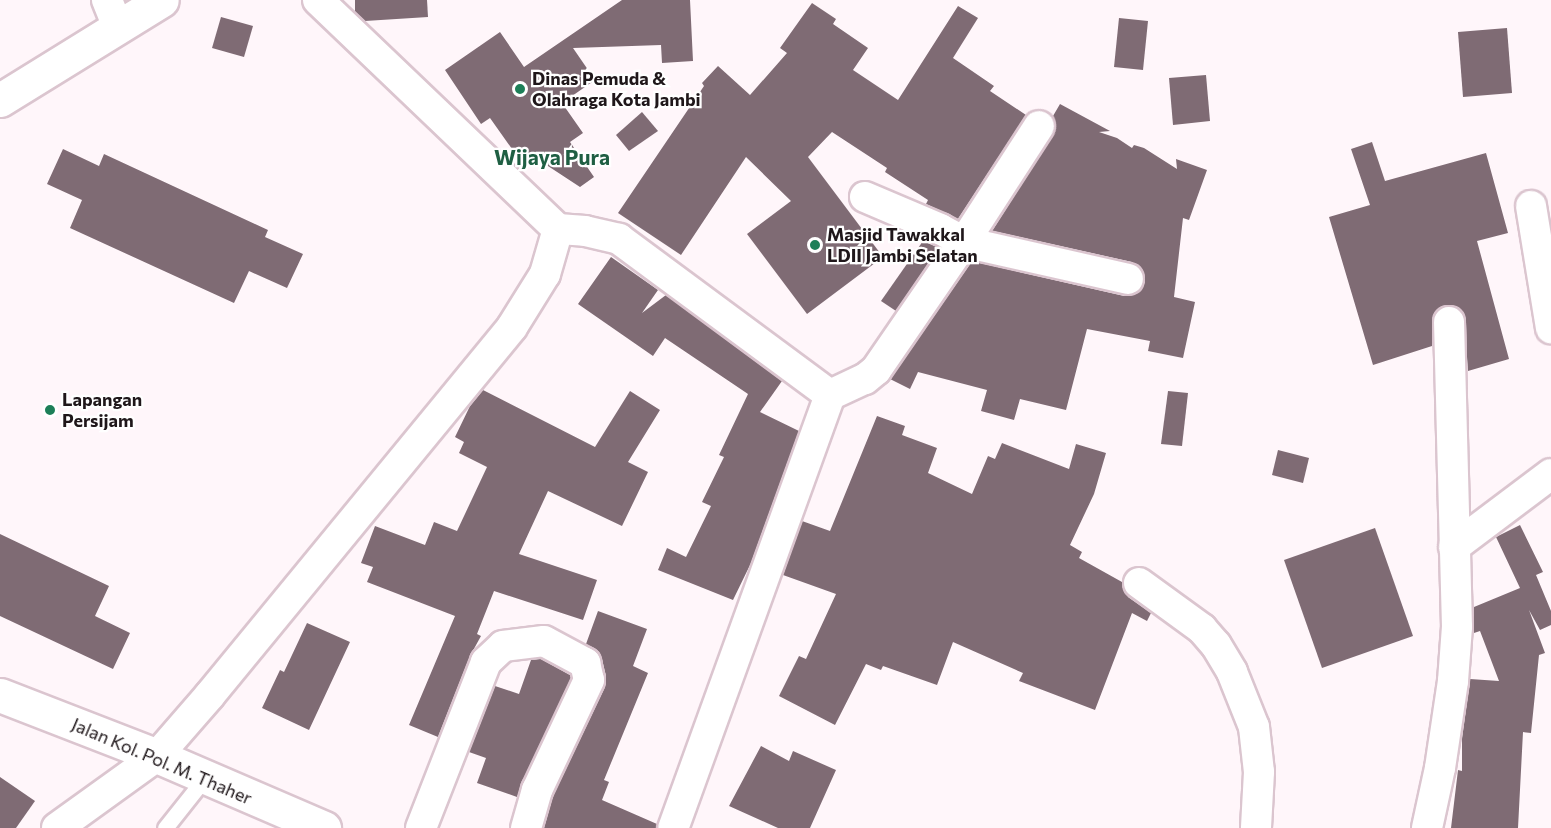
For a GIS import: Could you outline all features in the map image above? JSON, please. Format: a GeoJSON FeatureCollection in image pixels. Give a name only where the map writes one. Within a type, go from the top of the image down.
{"type":"FeatureCollection","features":[{"type":"Feature","properties":{"kind":"street"},"geometry":{"type":"LineString","coordinates":[[0,100],[112,14],[162,0]]}},
{"type":"Feature","properties":{"kind":"street"},"geometry":{"type":"LineString","coordinates":[[318,0],[558,229],[585,231],[619,239],[830,395]]}},
{"type":"Feature","properties":{"kind":"street"},"geometry":{"type":"LineString","coordinates":[[674,828],[830,395],[865,379],[876,370],[964,242],[1039,126]]}},
{"type":"Feature","properties":{"kind":"street"},"geometry":{"type":"LineString","coordinates":[[865,197],[940,229],[964,242],[1128,279]]}},
{"type":"Feature","properties":{"kind":"street"},"geometry":{"type":"LineString","coordinates":[[1531,206],[1551,328]]}},
{"type":"Feature","properties":{"kind":"street"},"geometry":{"type":"LineString","coordinates":[[57,828],[157,756],[512,327],[545,274],[558,229]]}},
{"type":"Feature","properties":{"kind":"street"},"geometry":{"type":"LineString","coordinates":[[1426,828],[1440,768],[1453,681],[1457,627],[1449,322]]}},
{"type":"Feature","properties":{"kind":"street"},"geometry":{"type":"LineString","coordinates":[[1454,547],[1551,474]]}},
{"type":"Feature","properties":{"kind":"street"},"geometry":{"type":"LineString","coordinates":[[1139,583],[1202,629],[1216,645],[1242,692],[1254,726],[1257,749],[1259,781],[1256,828]]}},
{"type":"Feature","properties":{"kind":"street"},"geometry":{"type":"LineString","coordinates":[[421,828],[486,662],[503,646],[544,641],[585,663],[589,680],[537,790],[526,828]]}},
{"type":"Feature","properties":{"kind":"street","name":"Jalan Kol. Pol. M. Thaher"},"geometry":{"type":"LineString","coordinates":[[0,695],[157,756],[204,779],[316,826]]}},
{"type":"Feature","properties":{"kind":"lane"},"geometry":{"type":"LineString","coordinates":[[165,828],[204,779]]}},
{"type":"Feature","properties":{"kind":"building"},"geometry":{"type":"Polygon","coordinates":[[[355,0],[427,0],[428,17],[365,21],[355,12],[355,0]]]}},
{"type":"Feature","properties":{"kind":"building"},"geometry":{"type":"Polygon","coordinates":[[[622,0],[690,0],[693,61],[662,63],[661,45],[573,48],[595,80],[562,103],[583,133],[570,142],[594,177],[580,187],[522,149],[517,156],[490,118],[481,124],[445,70],[500,32],[524,67],[622,0]]]}},
{"type":"Feature","properties":{"kind":"building"},"geometry":{"type":"Polygon","coordinates":[[[812,3],[836,19],[833,24],[868,48],[853,70],[898,100],[958,6],[978,18],[953,58],[994,86],[990,91],[1026,115],[958,219],[926,204],[928,200],[885,172],[887,168],[832,132],[808,157],[883,257],[807,314],[747,234],[791,201],[746,157],[681,255],[618,213],[704,86],[702,83],[718,66],[750,95],[787,53],[780,48],[812,3]]]}},
{"type":"Feature","properties":{"kind":"building"},"geometry":{"type":"Polygon","coordinates":[[[221,17],[253,26],[244,57],[212,48],[221,17]]]}},
{"type":"Feature","properties":{"kind":"building"},"geometry":{"type":"Polygon","coordinates":[[[1119,18],[1148,21],[1143,70],[1114,67],[1119,18]]]}},
{"type":"Feature","properties":{"kind":"building"},"geometry":{"type":"Polygon","coordinates":[[[1507,28],[1512,93],[1463,97],[1458,32],[1507,28]]]}},
{"type":"Feature","properties":{"kind":"building"},"geometry":{"type":"Polygon","coordinates":[[[1206,75],[1210,121],[1173,125],[1169,78],[1206,75]]]}},
{"type":"Feature","properties":{"kind":"building"},"geometry":{"type":"Polygon","coordinates":[[[1060,104],[1110,131],[1099,132],[1117,138],[1132,148],[1134,145],[1144,148],[1177,169],[1176,159],[1207,170],[1189,220],[1183,218],[1174,297],[1195,302],[1183,358],[1148,351],[1150,341],[1087,329],[1066,410],[1020,399],[1014,420],[981,411],[987,390],[918,372],[910,389],[890,379],[972,261],[1124,296],[1134,295],[1141,290],[1145,282],[1144,273],[1132,262],[992,231],[1053,135],[1056,126],[1053,116],[1060,104]]]}},
{"type":"Feature","properties":{"kind":"building"},"geometry":{"type":"Polygon","coordinates":[[[642,112],[658,131],[629,151],[616,135],[642,112]]]}},
{"type":"Feature","properties":{"kind":"building"},"geometry":{"type":"Polygon","coordinates":[[[1372,142],[1385,181],[1486,153],[1508,233],[1477,241],[1509,359],[1468,371],[1464,314],[1457,307],[1448,305],[1440,308],[1434,314],[1432,346],[1373,365],[1329,217],[1370,205],[1351,149],[1372,142]]]}},
{"type":"Feature","properties":{"kind":"building"},"geometry":{"type":"Polygon","coordinates":[[[63,149],[99,166],[104,154],[268,230],[265,237],[303,254],[287,288],[249,271],[234,303],[70,228],[82,200],[47,184],[63,149]]]}},
{"type":"Feature","properties":{"kind":"building"},"geometry":{"type":"Polygon","coordinates":[[[923,241],[939,248],[896,311],[881,301],[923,241]]]}},
{"type":"Feature","properties":{"kind":"building"},"geometry":{"type":"Polygon","coordinates":[[[611,257],[658,290],[642,313],[666,295],[782,381],[760,412],[799,431],[751,563],[733,600],[658,570],[667,548],[686,557],[711,506],[702,502],[724,457],[719,455],[748,394],[665,338],[653,356],[578,304],[611,257]]]}},
{"type":"Feature","properties":{"kind":"building"},"geometry":{"type":"Polygon","coordinates":[[[483,390],[595,447],[630,391],[660,410],[628,462],[648,472],[622,526],[548,491],[519,554],[597,580],[583,620],[494,591],[477,634],[481,636],[470,656],[438,737],[409,725],[455,616],[367,582],[373,567],[361,563],[375,526],[425,545],[434,522],[457,531],[487,467],[459,453],[464,442],[455,437],[470,406],[483,390]]]}},
{"type":"Feature","properties":{"kind":"building"},"geometry":{"type":"Polygon","coordinates":[[[1168,391],[1188,393],[1182,446],[1161,444],[1168,391]]]}},
{"type":"Feature","properties":{"kind":"building"},"geometry":{"type":"Polygon","coordinates":[[[877,416],[905,426],[902,435],[937,448],[928,473],[972,494],[988,456],[995,459],[1002,443],[1069,469],[1076,444],[1106,453],[1094,494],[1070,545],[1082,552],[1079,558],[1122,582],[1128,597],[1151,613],[1147,621],[1132,613],[1095,710],[1019,681],[1023,673],[953,642],[937,685],[883,666],[881,670],[866,664],[835,725],[779,696],[799,656],[806,659],[836,594],[783,575],[802,521],[830,531],[877,416]]]}},
{"type":"Feature","properties":{"kind":"building"},"geometry":{"type":"Polygon","coordinates":[[[1278,450],[1309,458],[1303,483],[1272,475],[1278,450]]]}},
{"type":"Feature","properties":{"kind":"building"},"geometry":{"type":"Polygon","coordinates":[[[1520,525],[1543,572],[1536,575],[1551,611],[1551,625],[1540,630],[1529,610],[1545,653],[1539,655],[1531,733],[1523,732],[1518,828],[1451,828],[1458,770],[1462,771],[1462,739],[1470,679],[1499,681],[1480,631],[1474,633],[1474,607],[1520,588],[1496,537],[1520,525]]]}},
{"type":"Feature","properties":{"kind":"building"},"geometry":{"type":"Polygon","coordinates":[[[1375,528],[1413,636],[1322,668],[1284,560],[1375,528]]]}},
{"type":"Feature","properties":{"kind":"building"},"geometry":{"type":"Polygon","coordinates":[[[0,534],[109,586],[95,616],[130,633],[113,669],[0,616],[0,534]]]}},
{"type":"Feature","properties":{"kind":"building"},"geometry":{"type":"Polygon","coordinates":[[[598,611],[647,629],[633,666],[648,673],[604,780],[609,782],[602,800],[657,824],[656,828],[544,828],[553,796],[605,687],[606,676],[602,659],[598,652],[586,644],[598,611]]]}},
{"type":"Feature","properties":{"kind":"building"},"geometry":{"type":"Polygon","coordinates":[[[307,623],[350,642],[309,730],[262,708],[280,670],[284,672],[307,623]]]}},
{"type":"Feature","properties":{"kind":"building"},"geometry":{"type":"Polygon","coordinates":[[[541,659],[570,675],[571,678],[517,797],[477,783],[486,758],[469,752],[495,686],[519,694],[531,660],[541,659]]]}},
{"type":"Feature","properties":{"kind":"building"},"geometry":{"type":"Polygon","coordinates":[[[761,746],[789,761],[793,751],[836,770],[810,828],[778,828],[729,806],[761,746]]]}},
{"type":"Feature","properties":{"kind":"building"},"geometry":{"type":"Polygon","coordinates":[[[0,777],[35,801],[16,828],[0,828],[0,777]]]}},
{"type":"Feature","properties":{"kind":"place","name":"Dinas Pemuda & Olahraga Kota Jambi"},"geometry":{"type":"Point","coordinates":[520,89]}},
{"type":"Feature","properties":{"kind":"place","name":"Masjid Tawakkal LDII Jambi Selatan"},"geometry":{"type":"Point","coordinates":[815,245]}},
{"type":"Feature","properties":{"kind":"place","name":"Lapangan Persijam"},"geometry":{"type":"Point","coordinates":[50,410]}},
{"type":"Feature","properties":{"kind":"district","name":"Wijaya Pura"},"geometry":{"type":"Point","coordinates":[552,157]}}]}
